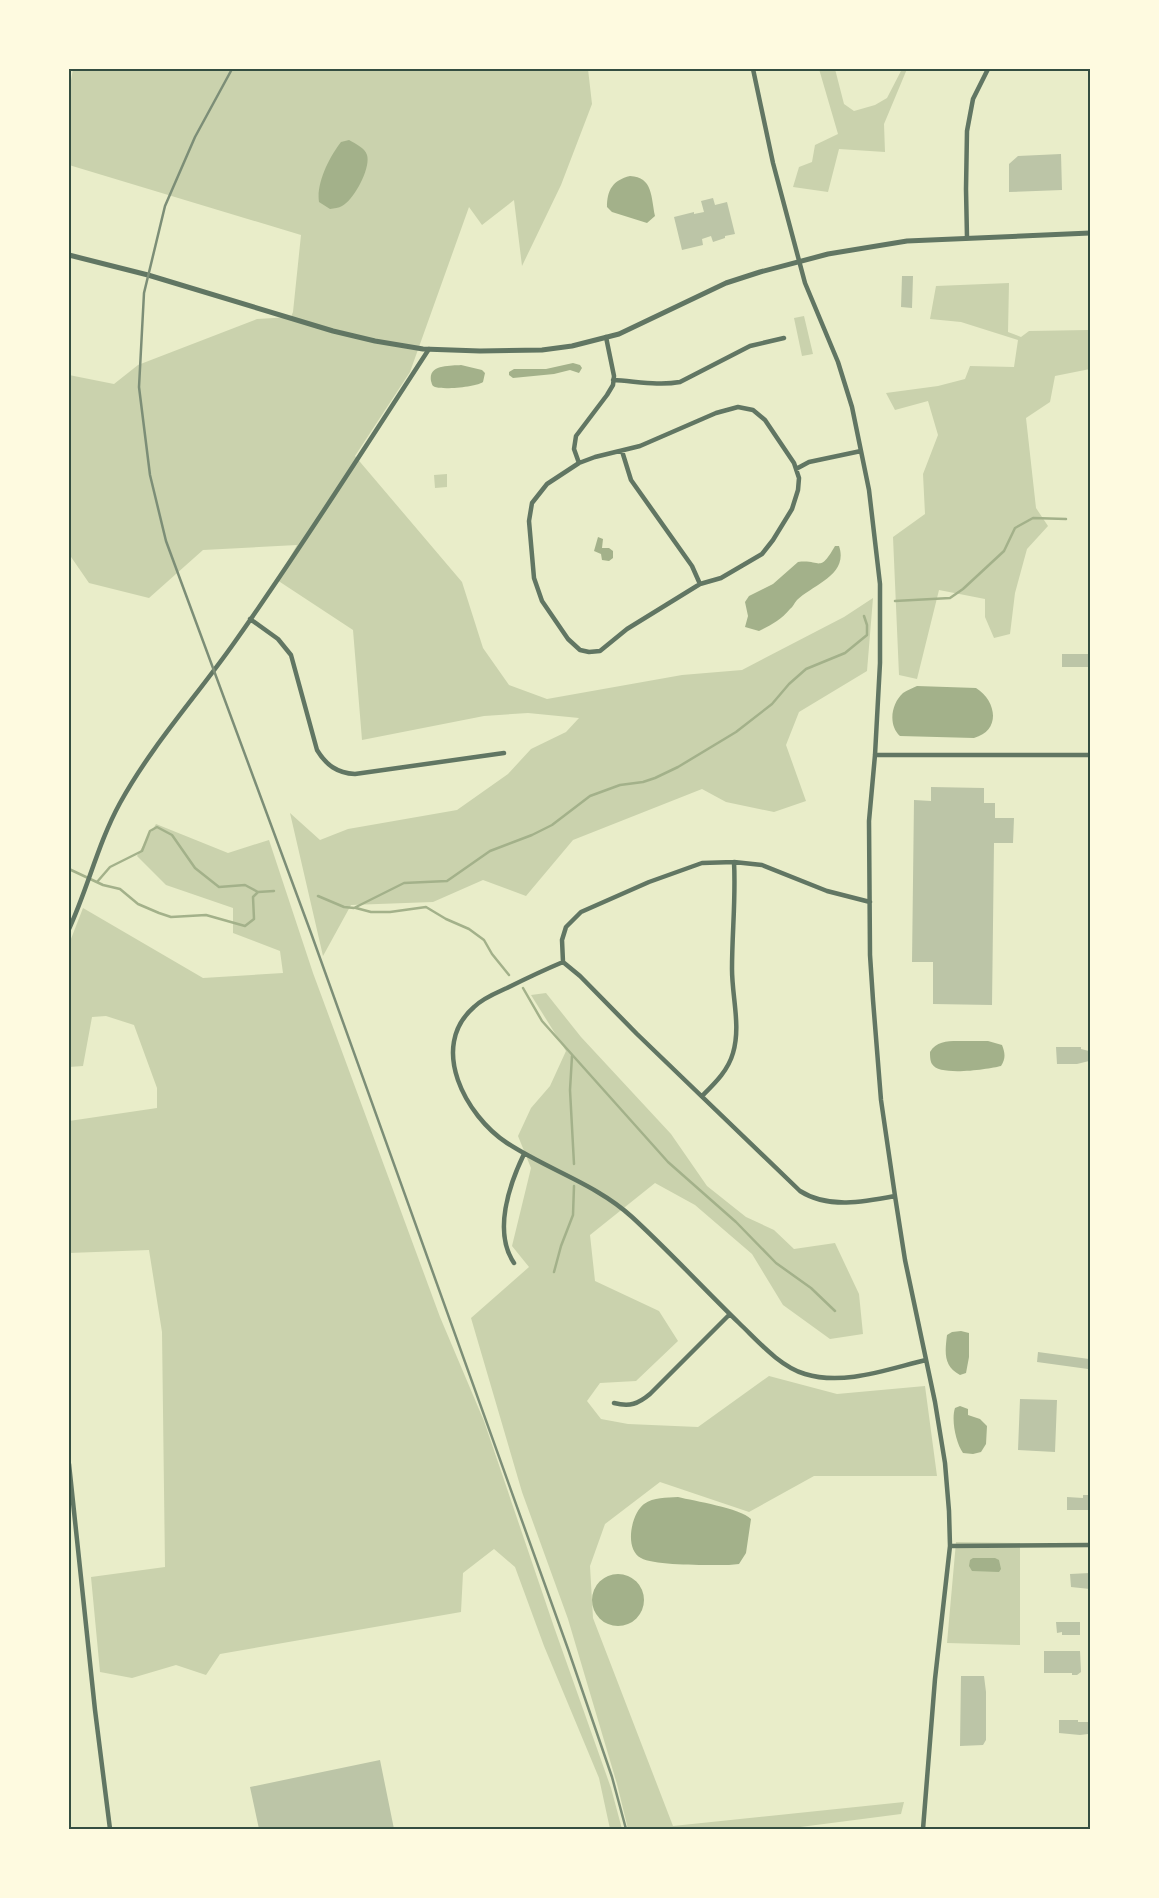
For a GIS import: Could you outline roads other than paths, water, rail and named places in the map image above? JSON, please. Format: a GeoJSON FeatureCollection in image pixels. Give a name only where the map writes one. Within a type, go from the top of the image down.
{"type":"FeatureCollection","features":[{"type":"Feature","properties":{"kind":"street"},"geometry":{"type":"LineString","coordinates":[[753,69],[773,163],[805,283],[845,384],[869,490],[880,584],[880,663],[869,821],[870,954],[881,1100],[905,1260],[945,1463],[950,1546],[935,1679],[923,1829]]}},
{"type":"Feature","properties":{"kind":"street"},"geometry":{"type":"LineString","coordinates":[[967,238],[967,131],[970,106],[988,69]]}},
{"type":"Feature","properties":{"kind":"street"},"geometry":{"type":"LineString","coordinates":[[69,255],[148,275],[334,331],[375,341],[429,349],[480,351],[542,350],[572,346],[637,327],[726,283],[799,261],[878,244],[1090,233]]}},
{"type":"Feature","properties":{"kind":"street"},"geometry":{"type":"LineString","coordinates":[[579,463],[574,449],[576,436],[613,385],[606,337]]}},
{"type":"Feature","properties":{"kind":"street"},"geometry":{"type":"LineString","coordinates":[[613,380],[636,380],[667,384],[680,382],[750,346],[784,338]]}},
{"type":"Feature","properties":{"kind":"street"},"geometry":{"type":"LineString","coordinates":[[69,929],[115,812],[131,784],[168,729],[250,619],[429,349]]}},
{"type":"Feature","properties":{"kind":"street"},"geometry":{"type":"LineString","coordinates":[[738,406],[753,410],[765,420],[796,469],[799,478],[798,490],[792,509],[762,554],[721,578],[700,584],[627,630],[600,651],[589,652],[580,650],[568,639],[542,601],[534,578],[529,520],[532,503],[547,484],[579,463],[622,451],[640,446],[738,406]]}},
{"type":"Feature","properties":{"kind":"street"},"geometry":{"type":"LineString","coordinates":[[622,451],[631,480],[692,566],[700,584]]}},
{"type":"Feature","properties":{"kind":"street"},"geometry":{"type":"LineString","coordinates":[[796,469],[808,462],[861,451]]}},
{"type":"Feature","properties":{"kind":"street"},"geometry":{"type":"LineString","coordinates":[[250,619],[278,639],[291,655],[317,750],[326,762],[339,771],[355,774],[504,753]]}},
{"type":"Feature","properties":{"kind":"street"},"geometry":{"type":"LineString","coordinates":[[875,755],[1090,755]]}},
{"type":"Feature","properties":{"kind":"street"},"geometry":{"type":"LineString","coordinates":[[870,902],[827,892],[767,866],[734,862],[709,862],[649,882],[581,912],[566,927],[562,940],[563,962],[580,976],[637,1034],[792,1183],[808,1196],[820,1200],[840,1202],[895,1196]]}},
{"type":"Feature","properties":{"kind":"street"},"geometry":{"type":"LineString","coordinates":[[702,1096],[726,1069],[733,1055],[736,1042],[732,969],[734,862]]}},
{"type":"Feature","properties":{"kind":"street"},"geometry":{"type":"LineString","coordinates":[[563,962],[480,1001],[464,1018],[454,1040],[455,1069],[462,1092],[470,1106],[491,1131],[524,1154],[586,1184],[618,1205],[650,1234],[730,1314],[783,1363],[796,1371],[812,1376],[832,1378],[858,1376],[926,1360]]}},
{"type":"Feature","properties":{"kind":"street"},"geometry":{"type":"LineString","coordinates":[[514,1264],[506,1248],[505,1220],[513,1179],[524,1154]]}},
{"type":"Feature","properties":{"kind":"street"},"geometry":{"type":"LineString","coordinates":[[614,1403],[632,1406],[640,1403],[730,1314]]}},
{"type":"Feature","properties":{"kind":"street"},"geometry":{"type":"LineString","coordinates":[[69,1464],[94,1703],[110,1829]]}},
{"type":"Feature","properties":{"kind":"street"},"geometry":{"type":"LineString","coordinates":[[950,1546],[1090,1545]]}},
{"type":"Feature","properties":{"kind":"waterway"},"geometry":{"type":"LineString","coordinates":[[895,601],[950,598],[963,589],[1004,551],[1015,528],[1033,518],[1066,519]]}},
{"type":"Feature","properties":{"kind":"waterway"},"geometry":{"type":"LineString","coordinates":[[318,896],[344,907],[354,908],[404,883],[447,881],[490,851],[552,825],[590,796],[620,785],[643,782],[678,767],[736,732],[772,704],[789,684],[806,669],[845,653],[867,635],[867,625],[864,616]]}},
{"type":"Feature","properties":{"kind":"waterway"},"geometry":{"type":"LineString","coordinates":[[97,882],[110,867],[142,851],[150,831],[157,827],[172,835],[195,868],[219,887],[245,885],[258,892]]}},
{"type":"Feature","properties":{"kind":"waterway"},"geometry":{"type":"LineString","coordinates":[[69,869],[103,885],[120,889],[138,904],[171,917],[206,915],[245,926],[254,919],[253,897],[258,892],[274,891]]}},
{"type":"Feature","properties":{"kind":"waterway"},"geometry":{"type":"LineString","coordinates":[[356,908],[371,912],[390,912],[426,907],[446,919],[469,929],[484,940],[492,954],[509,975]]}},
{"type":"Feature","properties":{"kind":"waterway"},"geometry":{"type":"LineString","coordinates":[[523,988],[542,1021],[668,1162],[736,1222],[776,1263],[811,1288],[835,1311]]}},
{"type":"Feature","properties":{"kind":"waterway"},"geometry":{"type":"LineString","coordinates":[[572,1056],[570,1090],[574,1164]]}},
{"type":"Feature","properties":{"kind":"waterway"},"geometry":{"type":"LineString","coordinates":[[554,1272],[561,1246],[573,1215],[574,1186]]}},
{"type":"Feature","properties":{"kind":"railway"},"geometry":{"type":"LineString","coordinates":[[232,69],[195,137],[165,206],[144,293],[139,387],[150,475],[166,541],[311,933],[568,1649],[612,1777],[626,1829]]}}]}
